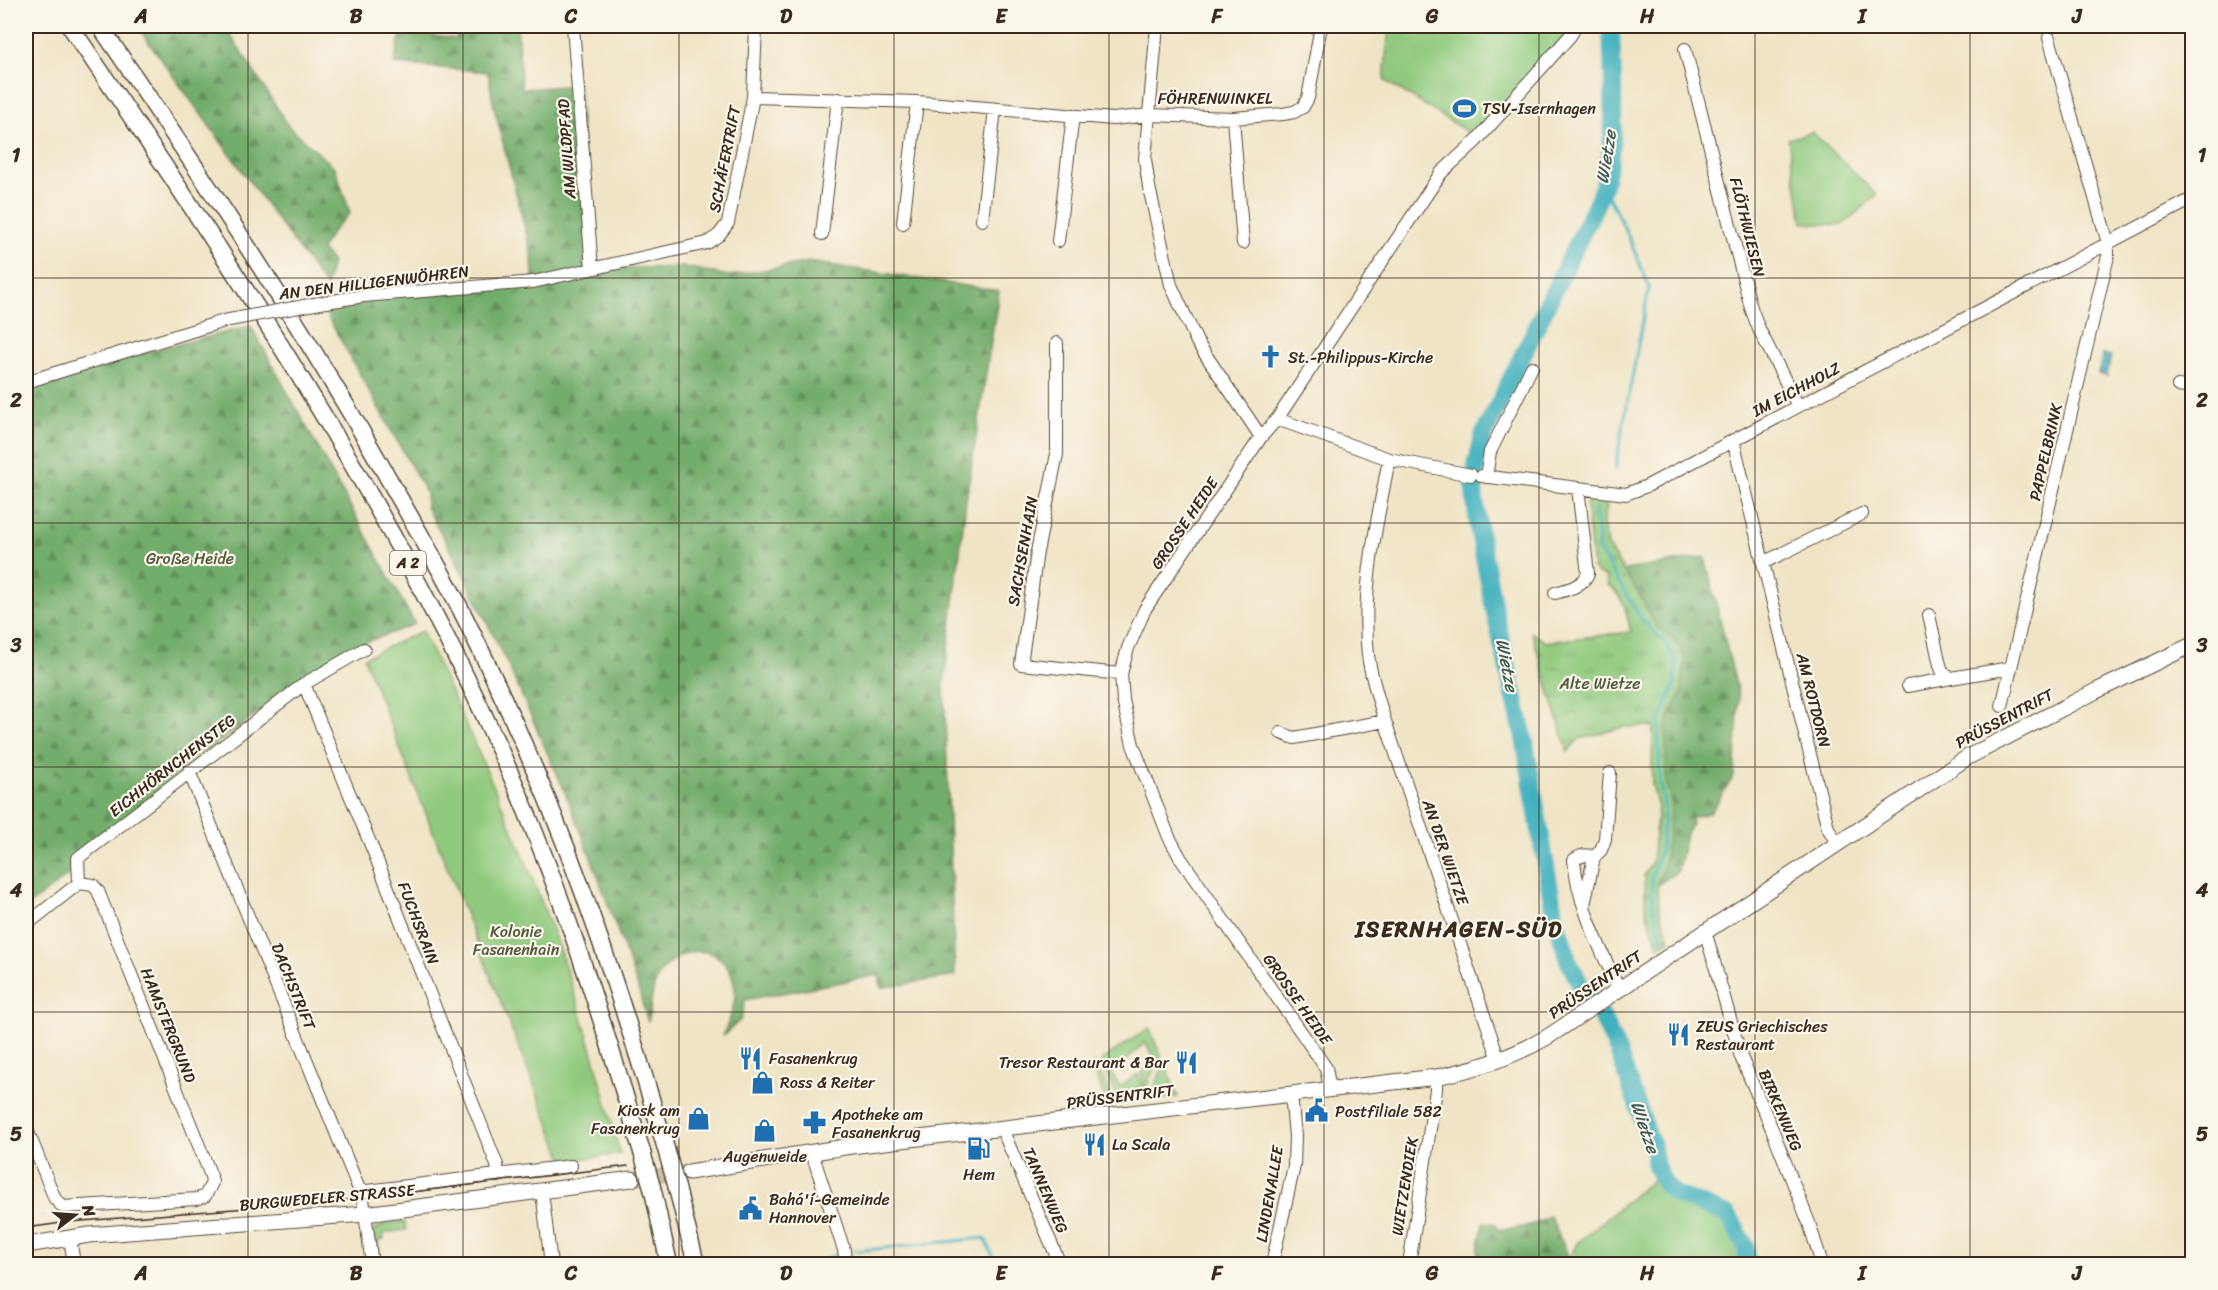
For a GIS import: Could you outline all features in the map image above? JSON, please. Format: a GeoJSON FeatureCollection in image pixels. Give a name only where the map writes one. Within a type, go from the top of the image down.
{"type":"FeatureCollection","features":[{"type":"Feature","properties":{"kind":"highway","name":"A 2"},"geometry":{"type":"LineString","coordinates":[[70,26],[200,218],[279,344],[357,472],[444,633],[507,767],[563,906],[603,1020],[653,1191],[669,1264]]}},
{"type":"Feature","properties":{"kind":"highway","name":"A 2"},"geometry":{"type":"LineString","coordinates":[[100,26],[222,205],[291,314],[379,461],[466,620],[530,759],[573,867],[626,1014],[677,1188],[696,1264]]}},
{"type":"Feature","properties":{"kind":"main road","name":"PRÜSSENTRIFT"},"geometry":{"type":"LineString","coordinates":[[812,1153],[1436,1077],[1498,1060],[1539,1042],[1968,757],[2096,691],[2193,645]]}},
{"type":"Feature","properties":{"kind":"main road"},"geometry":{"type":"LineString","coordinates":[[689,1172],[812,1153]]}},
{"type":"Feature","properties":{"kind":"main road","name":"BURGWEDELER STRASSE"},"geometry":{"type":"LineString","coordinates":[[26,1245],[158,1229],[365,1214],[632,1179]]}},
{"type":"Feature","properties":{"kind":"street","name":"AM WILDPFAD"},"geometry":{"type":"LineString","coordinates":[[573,26],[592,269]]}},
{"type":"Feature","properties":{"kind":"street","name":"SCHÄFERTRIFT"},"geometry":{"type":"LineString","coordinates":[[592,269],[707,243],[719,235],[728,223],[753,96],[756,26]]}},
{"type":"Feature","properties":{"kind":"street"},"geometry":{"type":"LineString","coordinates":[[1157,26],[1146,139],[1147,168],[1171,285],[1197,342],[1261,437]]}},
{"type":"Feature","properties":{"kind":"street","name":"FÖHRENWINKEL"},"geometry":{"type":"LineString","coordinates":[[753,96],[917,102],[1113,119],[1150,115],[1233,118],[1294,112],[1303,107],[1308,98],[1321,26]]}},
{"type":"Feature","properties":{"kind":"street","name":"GROSSE HEIDE"},"geometry":{"type":"LineString","coordinates":[[1330,1089],[1326,1068],[1208,900],[1169,837],[1133,745],[1126,720],[1121,674],[1128,648],[1145,609],[1261,437],[1277,419],[1441,173],[1476,141],[1570,36],[1576,26]]}},
{"type":"Feature","properties":{"kind":"street"},"geometry":{"type":"LineString","coordinates":[[2049,38],[2108,243]]}},
{"type":"Feature","properties":{"kind":"street","name":"FLÖTHWIESEN"},"geometry":{"type":"LineString","coordinates":[[1685,49],[1751,308],[1759,329],[1798,406]]}},
{"type":"Feature","properties":{"kind":"street"},"geometry":{"type":"LineString","coordinates":[[822,234],[838,99]]}},
{"type":"Feature","properties":{"kind":"street"},"geometry":{"type":"LineString","coordinates":[[903,223],[917,102]]}},
{"type":"Feature","properties":{"kind":"street"},"geometry":{"type":"LineString","coordinates":[[982,220],[995,109]]}},
{"type":"Feature","properties":{"kind":"street"},"geometry":{"type":"LineString","coordinates":[[1058,241],[1073,115]]}},
{"type":"Feature","properties":{"kind":"street"},"geometry":{"type":"LineString","coordinates":[[1233,118],[1243,243]]}},
{"type":"Feature","properties":{"kind":"street","name":"IM EICHHOLZ"},"geometry":{"type":"LineString","coordinates":[[1277,419],[1389,459],[1480,476],[1626,494],[1647,486],[2193,199]]}},
{"type":"Feature","properties":{"kind":"street","name":"PAPPELBRINK"},"geometry":{"type":"LineString","coordinates":[[2002,706],[2108,256],[2108,243]]}},
{"type":"Feature","properties":{"kind":"street","name":"AN DEN HILLIGENWÖHREN"},"geometry":{"type":"LineString","coordinates":[[26,382],[224,321],[364,296],[534,282],[592,269]]}},
{"type":"Feature","properties":{"kind":"street","name":"SACHSENHAIN"},"geometry":{"type":"LineString","coordinates":[[1058,343],[1057,454],[1036,552],[1021,664],[1121,674]]}},
{"type":"Feature","properties":{"kind":"street"},"geometry":{"type":"LineString","coordinates":[[1480,476],[1532,367]]}},
{"type":"Feature","properties":{"kind":"street"},"geometry":{"type":"LineString","coordinates":[[2178,386],[2193,388]]}},
{"type":"Feature","properties":{"kind":"street","name":"AM ROTDORN"},"geometry":{"type":"LineString","coordinates":[[1733,440],[1828,828],[1836,843]]}},
{"type":"Feature","properties":{"kind":"street","name":"AN DER WIETZE"},"geometry":{"type":"LineString","coordinates":[[1389,459],[1372,552],[1366,605],[1369,656],[1374,685],[1498,1060]]}},
{"type":"Feature","properties":{"kind":"street"},"geometry":{"type":"LineString","coordinates":[[1555,593],[1584,582],[1588,574],[1578,488]]}},
{"type":"Feature","properties":{"kind":"street"},"geometry":{"type":"LineString","coordinates":[[1763,563],[1862,514]]}},
{"type":"Feature","properties":{"kind":"street"},"geometry":{"type":"LineString","coordinates":[[1929,615],[1942,672],[1951,678]]}},
{"type":"Feature","properties":{"kind":"street","name":"EICHHÖRNCHENSTEG"},"geometry":{"type":"LineString","coordinates":[[80,883],[78,858],[304,684],[364,649]]}},
{"type":"Feature","properties":{"kind":"street"},"geometry":{"type":"LineString","coordinates":[[1908,686],[2010,668]]}},
{"type":"Feature","properties":{"kind":"street","name":"FUCHSRAIN"},"geometry":{"type":"LineString","coordinates":[[304,684],[377,861],[496,1165],[498,1176]]}},
{"type":"Feature","properties":{"kind":"street"},"geometry":{"type":"LineString","coordinates":[[1281,733],[1294,738],[1385,722]]}},
{"type":"Feature","properties":{"kind":"street","name":"DACHSTRIFT"},"geometry":{"type":"LineString","coordinates":[[189,771],[359,1192],[365,1214],[372,1264]]}},
{"type":"Feature","properties":{"kind":"street"},"geometry":{"type":"LineString","coordinates":[[1583,909],[1594,857],[1601,850],[1605,838],[1610,773]]}},
{"type":"Feature","properties":{"kind":"street"},"geometry":{"type":"LineString","coordinates":[[1594,857],[1580,856],[1574,860],[1576,885],[1583,909],[1619,990]]}},
{"type":"Feature","properties":{"kind":"street"},"geometry":{"type":"LineString","coordinates":[[26,925],[80,883]]}},
{"type":"Feature","properties":{"kind":"street","name":"HAMSTERGRUND"},"geometry":{"type":"LineString","coordinates":[[26,1127],[55,1199],[63,1207],[196,1198],[205,1196],[212,1183],[212,1176],[98,891],[93,885],[80,883]]}},
{"type":"Feature","properties":{"kind":"street","name":"BIRKENWEG"},"geometry":{"type":"LineString","coordinates":[[1703,932],[1708,941],[1739,1053],[1809,1223],[1822,1264]]}},
{"type":"Feature","properties":{"kind":"street","name":"WIETZENDIEK"},"geometry":{"type":"LineString","coordinates":[[1409,1264],[1436,1090],[1436,1077]]}},
{"type":"Feature","properties":{"kind":"street","name":"LINDENALLEE"},"geometry":{"type":"LineString","coordinates":[[1272,1264],[1294,1166],[1295,1136],[1291,1094]]}},
{"type":"Feature","properties":{"kind":"street","name":"TANNENWEG"},"geometry":{"type":"LineString","coordinates":[[1003,1129],[1060,1264]]}},
{"type":"Feature","properties":{"kind":"street"},"geometry":{"type":"LineString","coordinates":[[812,1153],[844,1250],[846,1264]]}},
{"type":"Feature","properties":{"kind":"street","name":"BURGWEDELER STRASSE"},"geometry":{"type":"LineString","coordinates":[[359,1192],[571,1166]]}},
{"type":"Feature","properties":{"kind":"street"},"geometry":{"type":"LineString","coordinates":[[542,1192],[551,1264]]}},
{"type":"Feature","properties":{"kind":"street"},"geometry":{"type":"LineString","coordinates":[[70,1238],[74,1264]]}},
{"type":"Feature","properties":{"kind":"green space"},"geometry":{"type":"Polygon","coordinates":[[[137,26],[225,26],[289,127],[335,168],[350,213],[335,228],[321,249],[332,262],[326,287],[137,26]]]}},
{"type":"Feature","properties":{"kind":"green space"},"geometry":{"type":"Polygon","coordinates":[[[449,26],[517,26],[522,89],[578,85],[592,269],[685,267],[729,276],[809,262],[999,291],[966,501],[944,685],[955,976],[881,988],[879,975],[745,1000],[741,1019],[723,1036],[734,1003],[733,978],[720,959],[710,953],[700,951],[678,957],[659,974],[648,1022],[592,860],[565,792],[508,665],[454,556],[426,507],[426,493],[320,303],[533,282],[532,256],[493,103],[488,72],[394,64],[401,32],[459,39],[449,26]]]}},
{"type":"Feature","properties":{"kind":"green space","name":"TSV-Isernhagen"},"geometry":{"type":"Polygon","coordinates":[[[1389,26],[1570,26],[1474,136],[1384,80],[1389,26]]]}},
{"type":"Feature","properties":{"kind":"green space"},"geometry":{"type":"Polygon","coordinates":[[[1812,132],[1877,195],[1842,225],[1803,223],[1788,139],[1812,132]]]}},
{"type":"Feature","properties":{"kind":"green space","name":"Große Heide"},"geometry":{"type":"Polygon","coordinates":[[[251,326],[415,624],[364,643],[301,681],[187,766],[78,858],[79,883],[71,873],[26,907],[26,385],[94,365],[251,326]]]}},
{"type":"Feature","properties":{"kind":"green space","name":"Alte Wietze"},"geometry":{"type":"Polygon","coordinates":[[[1590,501],[1607,506],[1603,524],[1609,549],[1637,591],[1657,627],[1673,638],[1685,657],[1681,695],[1670,714],[1666,727],[1666,782],[1672,806],[1664,866],[1657,884],[1659,909],[1670,940],[1659,947],[1646,912],[1644,875],[1652,862],[1658,807],[1652,784],[1653,726],[1624,727],[1578,739],[1568,752],[1532,633],[1545,642],[1631,632],[1621,599],[1608,585],[1606,577],[1598,574],[1593,568],[1586,503],[1590,501]]]}},
{"type":"Feature","properties":{"kind":"green space"},"geometry":{"type":"Polygon","coordinates":[[[1705,557],[1739,697],[1734,776],[1710,813],[1691,817],[1692,824],[1686,833],[1678,871],[1645,893],[1644,875],[1652,862],[1658,807],[1652,784],[1653,726],[1624,727],[1578,739],[1568,752],[1532,633],[1545,642],[1631,632],[1624,604],[1613,588],[1626,570],[1705,557]]]}},
{"type":"Feature","properties":{"kind":"green space","name":"Kolonie Fasanenhain"},"geometry":{"type":"Polygon","coordinates":[[[422,631],[511,826],[550,925],[585,1027],[620,1154],[564,1161],[364,658],[422,631]]]}},
{"type":"Feature","properties":{"kind":"green space"},"geometry":{"type":"Polygon","coordinates":[[[1149,1028],[1162,1058],[1157,1061],[1145,1042],[1111,1072],[1120,1087],[1138,1074],[1142,1087],[1135,1093],[1136,1095],[1143,1090],[1144,1099],[1120,1102],[1102,1065],[1102,1060],[1149,1028]]]}},
{"type":"Feature","properties":{"kind":"green space"},"geometry":{"type":"Polygon","coordinates":[[[1157,1061],[1148,1081],[1149,1099],[1147,1099],[1141,1072],[1157,1061]]]}},
{"type":"Feature","properties":{"kind":"green space"},"geometry":{"type":"Polygon","coordinates":[[[1096,1063],[1114,1103],[1107,1104],[1092,1065],[1096,1063]]]}},
{"type":"Feature","properties":{"kind":"green space"},"geometry":{"type":"Polygon","coordinates":[[[1163,1064],[1165,1064],[1178,1097],[1155,1099],[1156,1083],[1163,1064]]]}},
{"type":"Feature","properties":{"kind":"green space"},"geometry":{"type":"Polygon","coordinates":[[[1660,1166],[1667,1181],[1677,1192],[1731,1213],[1749,1247],[1750,1264],[1567,1264],[1577,1243],[1651,1181],[1660,1166]]]}},
{"type":"Feature","properties":{"kind":"green space"},"geometry":{"type":"Polygon","coordinates":[[[1550,1216],[1569,1257],[1560,1264],[1476,1264],[1483,1222],[1496,1224],[1497,1229],[1511,1229],[1531,1225],[1550,1216]]]}},
{"type":"Feature","properties":{"kind":"green space"},"geometry":{"type":"Polygon","coordinates":[[[405,1222],[406,1230],[384,1233],[384,1239],[378,1240],[381,1264],[377,1264],[373,1231],[384,1224],[405,1222]]]}},
{"type":"Feature","properties":{"kind":"water"},"geometry":{"type":"Polygon","coordinates":[[[2103,354],[2111,356],[2107,376],[2098,374],[2103,354]]]}},
{"type":"Feature","properties":{"kind":"waterway","name":"Wietze"},"geometry":{"type":"LineString","coordinates":[[1611,26],[1613,122],[1612,142],[1604,184],[1483,436],[1476,466],[1474,492],[1494,609],[1524,738],[1554,913],[1568,960],[1583,990],[1602,1017],[1618,1051],[1653,1149],[1656,1166],[1664,1183],[1675,1194],[1728,1215],[1746,1247],[1748,1264]]}},
{"type":"Feature","properties":{"kind":"waterway","name":"Alte Wietze"},"geometry":{"type":"LineString","coordinates":[[1603,186],[1627,233],[1649,287],[1615,469]]}},
{"type":"Feature","properties":{"kind":"waterway","name":"Alte Wietze"},"geometry":{"type":"LineString","coordinates":[[1595,509],[1599,550],[1642,620],[1668,646],[1676,661],[1674,686],[1658,725],[1660,783],[1665,807],[1660,851],[1652,877],[1653,907],[1663,941]]}},
{"type":"Feature","properties":{"kind":"waterway"},"geometry":{"type":"LineString","coordinates":[[855,1251],[985,1238],[996,1264]]}},
{"type":"Feature","properties":{"kind":"waterway"},"geometry":{"type":"LineString","coordinates":[[814,1264],[835,1255]]}},
{"type":"Feature","properties":{"kind":"tunnel"},"geometry":{"type":"LineString","coordinates":[[632,1179],[685,1172]]}},
{"type":"Feature","properties":{"kind":"tram line"},"geometry":{"type":"LineString","coordinates":[[26,1228],[69,1222],[337,1201],[628,1166]]}},
{"type":"Feature","properties":{"kind":"place","name":"TSV-Isernhagen"},"geometry":{"type":"Point","coordinates":[1464,108]}},
{"type":"Feature","properties":{"kind":"place","name":"St.-Philippus-Kirche"},"geometry":{"type":"Point","coordinates":[1270,357]}},
{"type":"Feature","properties":{"kind":"place","name":"ZEUS Griechisches Restaurant"},"geometry":{"type":"Point","coordinates":[1678,1035]}},
{"type":"Feature","properties":{"kind":"place","name":"Fasanenkrug"},"geometry":{"type":"Point","coordinates":[751,1058]}},
{"type":"Feature","properties":{"kind":"place","name":"Tresor Restaurant & Bar"},"geometry":{"type":"Point","coordinates":[1187,1062]}},
{"type":"Feature","properties":{"kind":"place","name":"Ross & Reiter"},"geometry":{"type":"Point","coordinates":[762,1082]}},
{"type":"Feature","properties":{"kind":"place","name":"Postfiliale 582"},"geometry":{"type":"Point","coordinates":[1317,1111]}},
{"type":"Feature","properties":{"kind":"place","name":"Kiosk am Fasanenkrug"},"geometry":{"type":"Point","coordinates":[698,1119]}},
{"type":"Feature","properties":{"kind":"place","name":"Apotheke am Fasanenkrug"},"geometry":{"type":"Point","coordinates":[814,1123]}},
{"type":"Feature","properties":{"kind":"place","name":"Augenweide"},"geometry":{"type":"Point","coordinates":[765,1131]}},
{"type":"Feature","properties":{"kind":"place","name":"La Scala"},"geometry":{"type":"Point","coordinates":[1094,1144]}},
{"type":"Feature","properties":{"kind":"place","name":"Hem"},"geometry":{"type":"Point","coordinates":[979,1149]}},
{"type":"Feature","properties":{"kind":"place","name":"Bahá'í-Gemeinde Hannover"},"geometry":{"type":"Point","coordinates":[751,1208]}},
{"type":"Feature","properties":{"kind":"district","name":"ISERNHAGEN-SÜD"},"geometry":{"type":"Point","coordinates":[1459,929]}}]}
